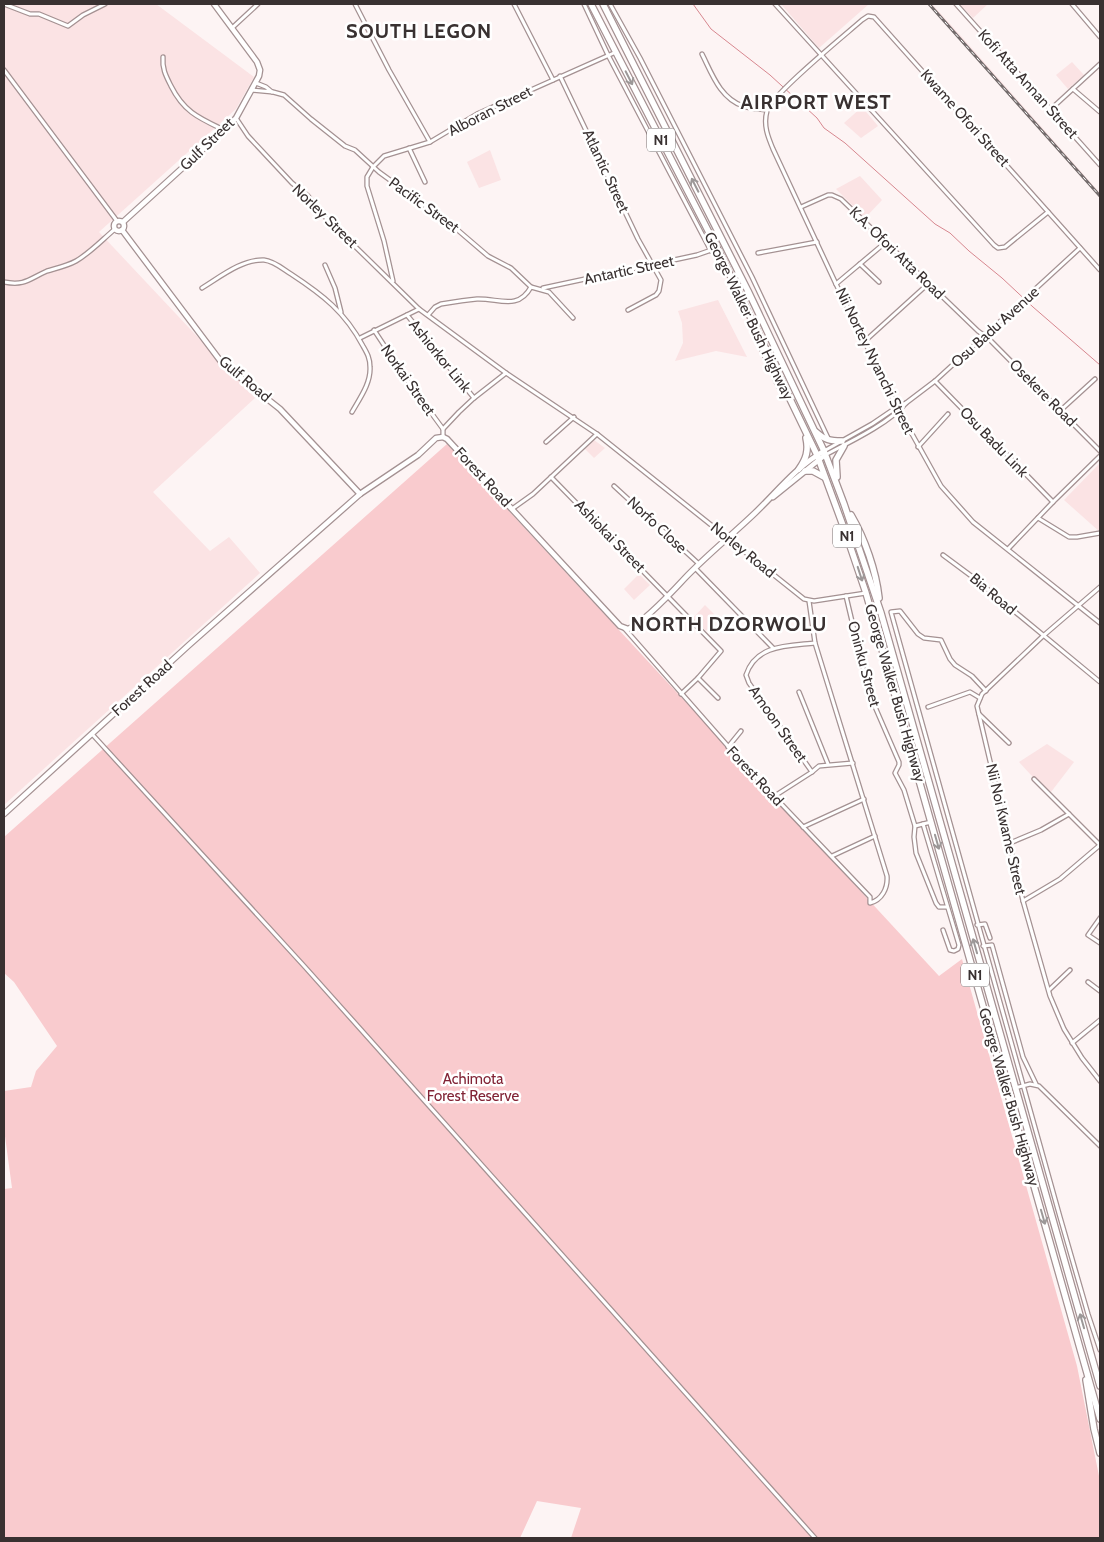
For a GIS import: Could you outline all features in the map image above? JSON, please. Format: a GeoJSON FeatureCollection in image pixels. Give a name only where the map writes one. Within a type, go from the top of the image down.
{"type":"FeatureCollection","features":[{"type":"Feature","properties":{"kind":"highway","name":"George Walker Bush Highway"},"geometry":{"type":"LineString","coordinates":[[591,4],[714,250],[748,312],[755,334],[778,383],[795,409],[818,457],[845,531],[866,593],[932,822],[1100,1419]]}},
{"type":"Feature","properties":{"kind":"highway","name":"George Walker Bush Highway"},"geometry":{"type":"LineString","coordinates":[[603,4],[748,291],[814,431],[844,504],[857,526],[868,553],[878,588],[880,612],[1100,1386]]}},
{"type":"Feature","properties":{"kind":"highway"},"geometry":{"type":"LineString","coordinates":[[804,428],[808,452],[802,470],[813,471],[825,479]]}},
{"type":"Feature","properties":{"kind":"highway"},"geometry":{"type":"LineString","coordinates":[[814,431],[824,439],[843,444],[836,460],[835,468],[839,489]]}},
{"type":"Feature","properties":{"kind":"highway"},"geometry":{"type":"LineString","coordinates":[[1082,1358],[1094,1430],[1100,1453]]}},
{"type":"Feature","properties":{"kind":"highway"},"geometry":{"type":"LineString","coordinates":[[1095,1368],[1100,1378]]}},
{"type":"Feature","properties":{"kind":"main road"},"geometry":{"type":"LineString","coordinates":[[214,4],[259,66],[259,76],[256,83]]}},
{"type":"Feature","properties":{"kind":"main road","name":"Gulf Street"},"geometry":{"type":"LineString","coordinates":[[123,222],[236,118],[256,83]]}},
{"type":"Feature","properties":{"kind":"main road"},"geometry":{"type":"LineString","coordinates":[[117,221],[123,222],[125,226],[122,230],[117,231],[114,224],[117,221]]}},
{"type":"Feature","properties":{"kind":"main road","name":"Gulf Road"},"geometry":{"type":"LineString","coordinates":[[122,230],[222,364],[280,409],[360,494]]}},
{"type":"Feature","properties":{"kind":"main road","name":"Forest Road"},"geometry":{"type":"LineString","coordinates":[[4,814],[360,494],[418,455],[436,438],[442,437],[446,439],[620,626],[625,629]]}},
{"type":"Feature","properties":{"kind":"main road"},"geometry":{"type":"LineString","coordinates":[[625,629],[635,626],[769,499],[774,492],[824,453]]}},
{"type":"Feature","properties":{"kind":"street"},"geometry":{"type":"LineString","coordinates":[[4,4],[30,14],[39,14],[68,26],[82,15],[105,4]]}},
{"type":"Feature","properties":{"kind":"street"},"geometry":{"type":"LineString","coordinates":[[232,28],[258,4]]}},
{"type":"Feature","properties":{"kind":"street"},"geometry":{"type":"LineString","coordinates":[[355,4],[389,70],[430,142]]}},
{"type":"Feature","properties":{"kind":"street"},"geometry":{"type":"LineString","coordinates":[[514,4],[552,80]]}},
{"type":"Feature","properties":{"kind":"street"},"geometry":{"type":"LineString","coordinates":[[584,4],[608,55],[714,250]]}},
{"type":"Feature","properties":{"kind":"street"},"geometry":{"type":"LineString","coordinates":[[610,4],[640,58],[752,277],[830,441]]}},
{"type":"Feature","properties":{"kind":"street"},"geometry":{"type":"LineString","coordinates":[[775,4],[994,245],[998,248],[1006,246],[1048,212]]}},
{"type":"Feature","properties":{"kind":"street","name":"Kofi Atta Annan Street"},"geometry":{"type":"LineString","coordinates":[[956,4],[1100,165]]}},
{"type":"Feature","properties":{"kind":"street"},"geometry":{"type":"LineString","coordinates":[[1072,4],[1100,37]]}},
{"type":"Feature","properties":{"kind":"street","name":"Kwame Ofori Street"},"geometry":{"type":"LineString","coordinates":[[821,56],[862,20],[868,16],[874,17],[1100,270]]}},
{"type":"Feature","properties":{"kind":"street","name":"Alboran Street"},"geometry":{"type":"LineString","coordinates":[[373,167],[384,156],[430,142],[477,114],[616,52]]}},
{"type":"Feature","properties":{"kind":"street"},"geometry":{"type":"LineString","coordinates":[[702,54],[720,90],[727,97],[746,107],[767,110],[782,91],[821,56]]}},
{"type":"Feature","properties":{"kind":"street"},"geometry":{"type":"LineString","coordinates":[[162,57],[163,71],[182,105],[190,112],[224,130]]}},
{"type":"Feature","properties":{"kind":"street"},"geometry":{"type":"LineString","coordinates":[[1051,109],[1100,64]]}},
{"type":"Feature","properties":{"kind":"street"},"geometry":{"type":"LineString","coordinates":[[4,70],[117,221]]}},
{"type":"Feature","properties":{"kind":"street","name":"Atlantic Street"},"geometry":{"type":"LineString","coordinates":[[560,76],[661,280],[659,291],[628,310]]}},
{"type":"Feature","properties":{"kind":"street","name":"Pacific Street"},"geometry":{"type":"LineString","coordinates":[[256,83],[273,92]]}},
{"type":"Feature","properties":{"kind":"street"},"geometry":{"type":"LineString","coordinates":[[1073,89],[1100,112]]}},
{"type":"Feature","properties":{"kind":"street","name":"Pacific Street"},"geometry":{"type":"LineString","coordinates":[[252,90],[284,95],[345,146],[354,150],[373,167],[459,230],[488,256],[511,268],[531,287]]}},
{"type":"Feature","properties":{"kind":"street","name":"Nii Nortey Nyanchi Street"},"geometry":{"type":"LineString","coordinates":[[767,110],[765,124],[768,139],[836,284],[897,407],[918,447],[948,496],[973,522],[1100,623]]}},
{"type":"Feature","properties":{"kind":"street","name":"Norley Street"},"geometry":{"type":"LineString","coordinates":[[236,118],[248,136],[292,183],[308,196],[419,309]]}},
{"type":"Feature","properties":{"kind":"street"},"geometry":{"type":"LineString","coordinates":[[409,148],[425,182]]}},
{"type":"Feature","properties":{"kind":"street"},"geometry":{"type":"LineString","coordinates":[[373,167],[367,177],[367,186],[395,284]]}},
{"type":"Feature","properties":{"kind":"street","name":"K.A. Ofori Atta Road"},"geometry":{"type":"LineString","coordinates":[[801,207],[824,196],[835,196],[841,199],[985,336]]}},
{"type":"Feature","properties":{"kind":"street"},"geometry":{"type":"LineString","coordinates":[[4,282],[24,283],[78,260],[115,228]]}},
{"type":"Feature","properties":{"kind":"street"},"geometry":{"type":"LineString","coordinates":[[758,253],[817,242]]}},
{"type":"Feature","properties":{"kind":"street"},"geometry":{"type":"LineString","coordinates":[[836,284],[886,242]]}},
{"type":"Feature","properties":{"kind":"street","name":"Osu Badu Avenue"},"geometry":{"type":"LineString","coordinates":[[843,444],[935,382],[1080,248]]}},
{"type":"Feature","properties":{"kind":"street","name":"Antartic Street"},"geometry":{"type":"LineString","coordinates":[[540,289],[714,250]]}},
{"type":"Feature","properties":{"kind":"street"},"geometry":{"type":"LineString","coordinates":[[202,288],[235,268],[255,260],[266,260],[304,283],[341,313],[360,338],[368,354],[370,366],[367,386],[352,412]]}},
{"type":"Feature","properties":{"kind":"street"},"geometry":{"type":"LineString","coordinates":[[860,264],[879,282]]}},
{"type":"Feature","properties":{"kind":"street"},"geometry":{"type":"LineString","coordinates":[[325,265],[335,288],[341,313]]}},
{"type":"Feature","properties":{"kind":"street"},"geometry":{"type":"LineString","coordinates":[[865,342],[929,283]]}},
{"type":"Feature","properties":{"kind":"street"},"geometry":{"type":"LineString","coordinates":[[428,315],[435,307],[441,304],[479,299],[502,303],[516,300],[526,296],[531,287],[549,292],[573,318]]}},
{"type":"Feature","properties":{"kind":"street"},"geometry":{"type":"LineString","coordinates":[[360,338],[419,309]]}},
{"type":"Feature","properties":{"kind":"street","name":"Norley Road"},"geometry":{"type":"LineString","coordinates":[[419,309],[506,373],[597,434],[808,601]]}},
{"type":"Feature","properties":{"kind":"street","name":"Ashiorkor Link"},"geometry":{"type":"LineString","coordinates":[[407,315],[474,398]]}},
{"type":"Feature","properties":{"kind":"street","name":"Norkai Street"},"geometry":{"type":"LineString","coordinates":[[374,330],[443,429]]}},
{"type":"Feature","properties":{"kind":"street","name":"Osekere Road"},"geometry":{"type":"LineString","coordinates":[[985,336],[1100,450]]}},
{"type":"Feature","properties":{"kind":"street"},"geometry":{"type":"LineString","coordinates":[[442,437],[443,429],[474,398],[506,373]]}},
{"type":"Feature","properties":{"kind":"street"},"geometry":{"type":"LineString","coordinates":[[1061,410],[1095,379]]}},
{"type":"Feature","properties":{"kind":"street","name":"Osu Badu Link"},"geometry":{"type":"LineString","coordinates":[[935,382],[1053,502]]}},
{"type":"Feature","properties":{"kind":"street","name":"Osu Badu Avenue"},"geometry":{"type":"LineString","coordinates":[[824,453],[900,412],[906,403]]}},
{"type":"Feature","properties":{"kind":"street"},"geometry":{"type":"LineString","coordinates":[[918,447],[948,414]]}},
{"type":"Feature","properties":{"kind":"street"},"geometry":{"type":"LineString","coordinates":[[546,442],[574,417]]}},
{"type":"Feature","properties":{"kind":"street"},"geometry":{"type":"LineString","coordinates":[[512,509],[533,494],[597,434]]}},
{"type":"Feature","properties":{"kind":"street"},"geometry":{"type":"LineString","coordinates":[[1008,549],[1100,456]]}},
{"type":"Feature","properties":{"kind":"street","name":"Ashiokai Street"},"geometry":{"type":"LineString","coordinates":[[551,477],[721,650],[698,678]]}},
{"type":"Feature","properties":{"kind":"street","name":"Norfo Close"},"geometry":{"type":"LineString","coordinates":[[614,486],[697,566],[773,648]]}},
{"type":"Feature","properties":{"kind":"street"},"geometry":{"type":"LineString","coordinates":[[1038,518],[1073,538],[1100,533]]}},
{"type":"Feature","properties":{"kind":"street","name":"Bia Road"},"geometry":{"type":"LineString","coordinates":[[943,556],[974,578],[1100,682]]}},
{"type":"Feature","properties":{"kind":"street"},"geometry":{"type":"LineString","coordinates":[[928,707],[970,692],[980,698],[1043,636],[1100,587]]}},
{"type":"Feature","properties":{"kind":"street"},"geometry":{"type":"LineString","coordinates":[[832,856],[875,836],[815,643],[808,601],[866,593]]}},
{"type":"Feature","properties":{"kind":"street","name":"Oninku Street"},"geometry":{"type":"LineString","coordinates":[[846,596],[869,693],[894,749],[899,765],[896,777],[904,790],[915,826],[916,852],[921,868],[936,903],[939,907],[947,907]]}},
{"type":"Feature","properties":{"kind":"street"},"geometry":{"type":"LineString","coordinates":[[986,691],[972,676],[955,665],[941,640],[924,638],[918,634],[900,611],[891,612],[1078,1282],[1100,1350]]}},
{"type":"Feature","properties":{"kind":"street","name":"Forest Road"},"geometry":{"type":"LineString","coordinates":[[625,629],[773,797],[870,897],[870,903],[881,897],[887,881],[875,836]]}},
{"type":"Feature","properties":{"kind":"street"},"geometry":{"type":"LineString","coordinates":[[773,648],[815,643]]}},
{"type":"Feature","properties":{"kind":"street","name":"Amoon Street"},"geometry":{"type":"LineString","coordinates":[[773,648],[760,655],[749,667],[746,675],[812,772]]}},
{"type":"Feature","properties":{"kind":"street"},"geometry":{"type":"LineString","coordinates":[[681,694],[698,678],[718,698]]}},
{"type":"Feature","properties":{"kind":"street"},"geometry":{"type":"LineString","coordinates":[[799,692],[828,764]]}},
{"type":"Feature","properties":{"kind":"street","name":"Nii Noi Kwame Street"},"geometry":{"type":"LineString","coordinates":[[980,698],[977,706],[978,712],[1023,900],[1049,990],[1064,1029],[1090,1070],[1100,1081]]}},
{"type":"Feature","properties":{"kind":"street"},"geometry":{"type":"LineString","coordinates":[[978,712],[1010,743]]}},
{"type":"Feature","properties":{"kind":"street"},"geometry":{"type":"LineString","coordinates":[[728,747],[741,731]]}},
{"type":"Feature","properties":{"kind":"street"},"geometry":{"type":"LineString","coordinates":[[92,734],[305,967],[815,1538]]}},
{"type":"Feature","properties":{"kind":"street"},"geometry":{"type":"LineString","coordinates":[[773,797],[819,766],[853,763]]}},
{"type":"Feature","properties":{"kind":"street"},"geometry":{"type":"LineString","coordinates":[[1023,900],[1060,879],[1100,845],[1034,780]]}},
{"type":"Feature","properties":{"kind":"street"},"geometry":{"type":"LineString","coordinates":[[803,827],[864,799]]}},
{"type":"Feature","properties":{"kind":"street"},"geometry":{"type":"LineString","coordinates":[[1010,843],[1041,830],[1069,814]]}},
{"type":"Feature","properties":{"kind":"street"},"geometry":{"type":"LineString","coordinates":[[915,826],[932,822]]}},
{"type":"Feature","properties":{"kind":"street"},"geometry":{"type":"LineString","coordinates":[[923,824],[959,947],[957,950],[950,950],[943,930]]}},
{"type":"Feature","properties":{"kind":"street"},"geometry":{"type":"LineString","coordinates":[[1100,918],[1088,935],[1100,943]]}},
{"type":"Feature","properties":{"kind":"street"},"geometry":{"type":"LineString","coordinates":[[977,925],[985,924],[990,938]]}},
{"type":"Feature","properties":{"kind":"street"},"geometry":{"type":"LineString","coordinates":[[983,946],[992,945],[1026,1065],[1036,1084],[1100,1146]]}},
{"type":"Feature","properties":{"kind":"street"},"geometry":{"type":"LineString","coordinates":[[1049,990],[1070,970]]}},
{"type":"Feature","properties":{"kind":"street"},"geometry":{"type":"LineString","coordinates":[[993,980],[1002,978]]}},
{"type":"Feature","properties":{"kind":"street"},"geometry":{"type":"LineString","coordinates":[[1088,982],[1100,991]]}},
{"type":"Feature","properties":{"kind":"street"},"geometry":{"type":"LineString","coordinates":[[1072,1043],[1100,1020]]}},
{"type":"Feature","properties":{"kind":"street"},"geometry":{"type":"LineString","coordinates":[[1015,1088],[1036,1084]]}},
{"type":"Feature","properties":{"kind":"shaded area"},"geometry":{"type":"Polygon","coordinates":[[[4,4],[156,4],[254,77],[236,109],[99,232],[255,398],[153,492],[210,551],[229,537],[260,573],[4,805],[4,4]]]}},
{"type":"Feature","properties":{"kind":"shaded area"},"geometry":{"type":"Polygon","coordinates":[[[781,4],[869,4],[819,48],[781,4]]]}},
{"type":"Feature","properties":{"kind":"shaded area"},"geometry":{"type":"Polygon","coordinates":[[[928,4],[932,4],[960,35],[1100,193],[1100,198],[928,4]]]}},
{"type":"Feature","properties":{"kind":"shaded area"},"geometry":{"type":"Polygon","coordinates":[[[960,4],[988,4],[973,18],[960,4]]]}},
{"type":"Feature","properties":{"kind":"shaded area"},"geometry":{"type":"Polygon","coordinates":[[[1072,62],[1084,75],[1068,89],[1056,75],[1072,62]]]}},
{"type":"Feature","properties":{"kind":"shaded area"},"geometry":{"type":"Polygon","coordinates":[[[862,107],[878,126],[861,138],[844,123],[862,107]]]}},
{"type":"Feature","properties":{"kind":"shaded area"},"geometry":{"type":"Polygon","coordinates":[[[490,150],[501,180],[479,188],[467,162],[490,150]]]}},
{"type":"Feature","properties":{"kind":"shaded area"},"geometry":{"type":"Polygon","coordinates":[[[860,176],[882,200],[865,218],[836,189],[860,176]]]}},
{"type":"Feature","properties":{"kind":"shaded area"},"geometry":{"type":"Polygon","coordinates":[[[718,300],[747,357],[716,351],[675,361],[683,343],[682,323],[678,311],[718,300]]]}},
{"type":"Feature","properties":{"kind":"shaded area"},"geometry":{"type":"Polygon","coordinates":[[[594,440],[605,448],[594,458],[585,449],[594,440]]]}},
{"type":"Feature","properties":{"kind":"shaded area"},"geometry":{"type":"Polygon","coordinates":[[[1100,463],[1100,532],[1064,500],[1100,463]]]}},
{"type":"Feature","properties":{"kind":"shaded area"},"geometry":{"type":"Polygon","coordinates":[[[639,574],[650,585],[634,600],[624,589],[639,574]]]}},
{"type":"Feature","properties":{"kind":"shaded area"},"geometry":{"type":"Polygon","coordinates":[[[705,605],[718,618],[706,631],[693,618],[705,605]]]}},
{"type":"Feature","properties":{"kind":"shaded area"},"geometry":{"type":"Polygon","coordinates":[[[1047,744],[1074,762],[1051,792],[1019,762],[1047,744]]]}},
{"type":"Feature","properties":{"kind":"green space","name":"Achimota Forest Reserve"},"geometry":{"type":"Polygon","coordinates":[[[447,444],[939,976],[962,959],[1077,1366],[1100,1481],[1100,1538],[571,1538],[581,1508],[537,1501],[520,1538],[4,1538],[4,1189],[12,1188],[4,1129],[4,1091],[31,1087],[36,1071],[57,1046],[14,982],[4,973],[4,837],[447,444]]]}},
{"type":"Feature","properties":{"kind":"waterway"},"geometry":{"type":"LineString","coordinates":[[693,4],[711,29],[770,75],[817,118],[824,128],[845,143],[935,224],[950,233],[1100,365]]}},
{"type":"Feature","properties":{"kind":"railway"},"geometry":{"type":"LineString","coordinates":[[929,4],[1100,196]]}},
{"type":"Feature","properties":{"kind":"district","name":"SOUTH LEGON"},"geometry":{"type":"Point","coordinates":[419,31]}},
{"type":"Feature","properties":{"kind":"district","name":"AIRPORT WEST"},"geometry":{"type":"Point","coordinates":[816,102]}},
{"type":"Feature","properties":{"kind":"district","name":"NORTH DZORWOLU"},"geometry":{"type":"Point","coordinates":[729,624]}}]}
